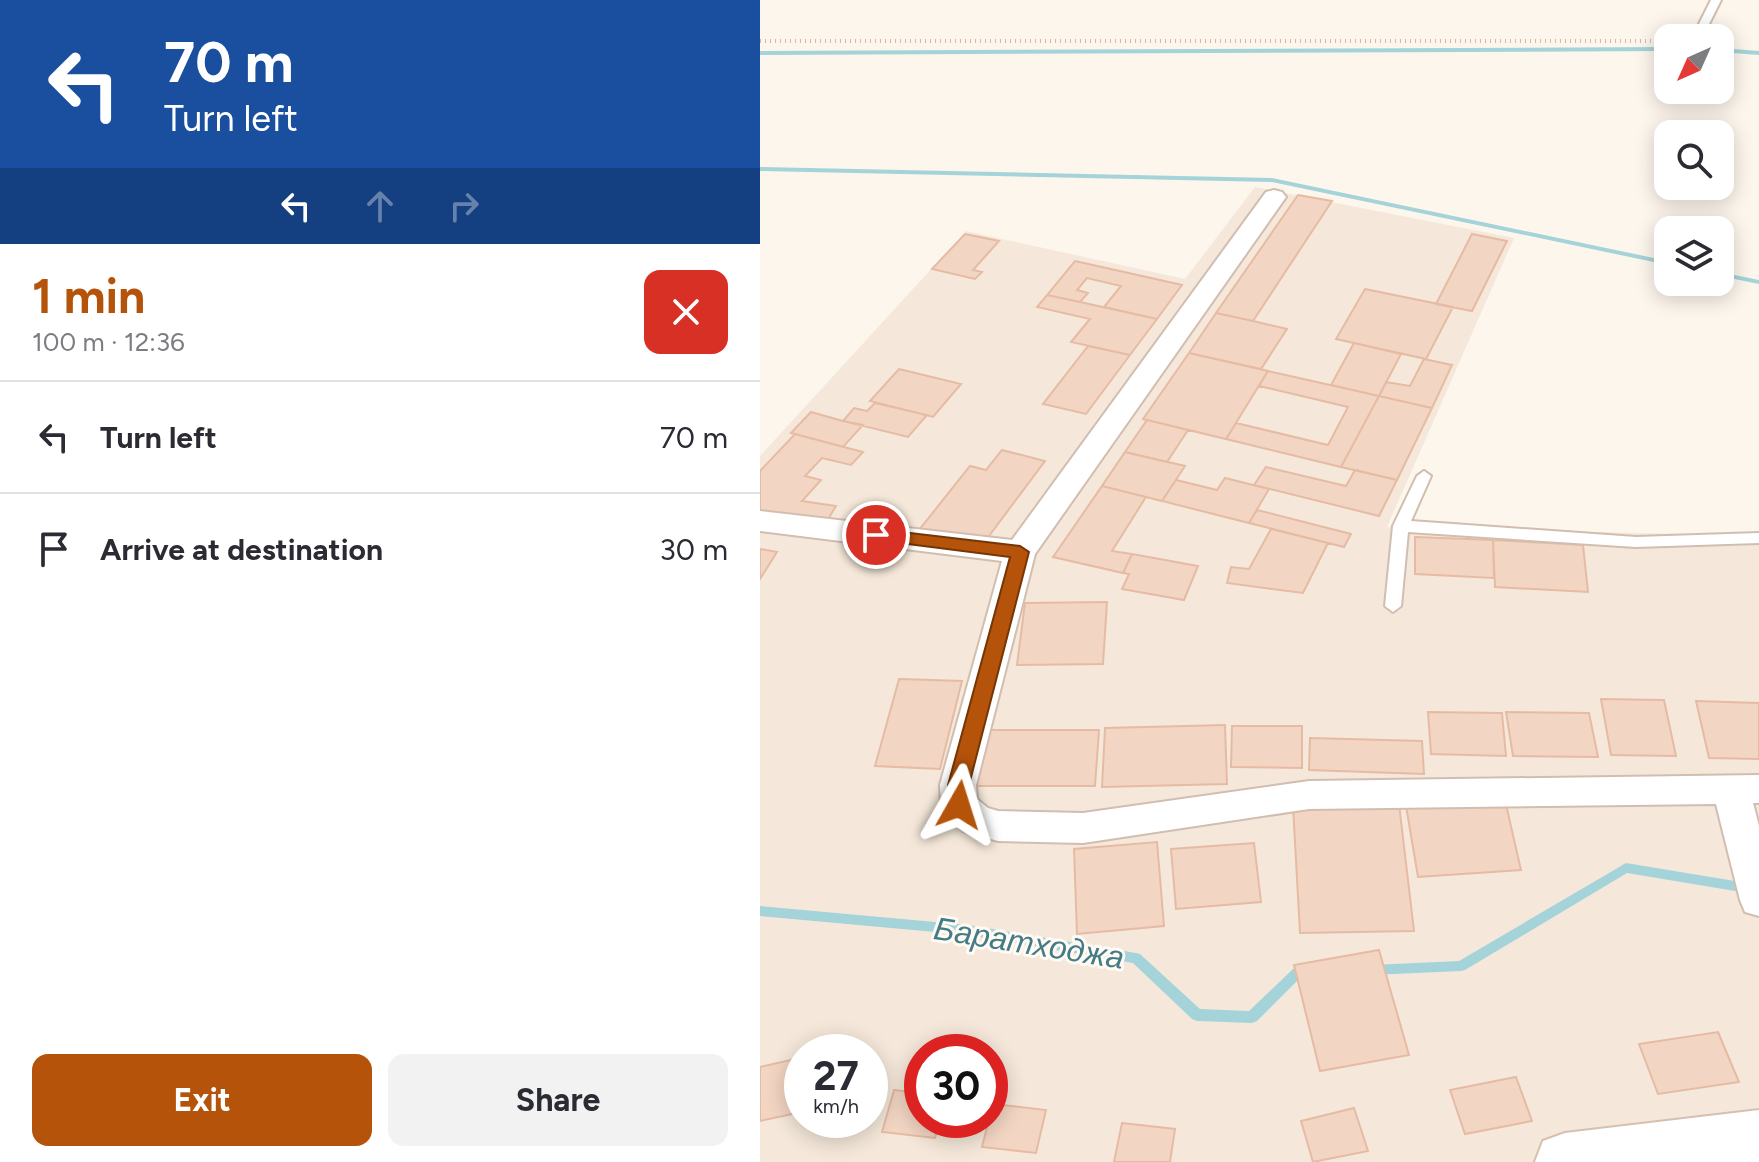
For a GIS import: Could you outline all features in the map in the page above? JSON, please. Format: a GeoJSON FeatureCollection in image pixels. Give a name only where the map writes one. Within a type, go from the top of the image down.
{"type":"FeatureCollection","features":[{"type":"Feature","properties":{"kind":"street"},"geometry":{"type":"LineString","coordinates":[[1274,197],[1020,552],[958,785],[959,805],[976,820],[998,826],[1083,828],[1309,795],[1745,789],[1759,900]]}},
{"type":"Feature","properties":{"kind":"street"},"geometry":{"type":"LineString","coordinates":[[760,521],[1020,552]]}},
{"type":"Feature","properties":{"kind":"street"},"geometry":{"type":"LineString","coordinates":[[1565,1162],[1759,1139]]}},
{"type":"Feature","properties":{"kind":"lane"},"geometry":{"type":"LineString","coordinates":[[1704,24],[1716,0]]}},
{"type":"Feature","properties":{"kind":"lane"},"geometry":{"type":"LineString","coordinates":[[1393,606],[1401,526],[1424,476]]}},
{"type":"Feature","properties":{"kind":"lane"},"geometry":{"type":"LineString","coordinates":[[1401,526],[1636,542],[1759,538]]}},
{"type":"Feature","properties":{"kind":"path"},"geometry":{"type":"LineString","coordinates":[[760,41],[1654,41]]}},
{"type":"Feature","properties":{"kind":"shaded area"},"geometry":{"type":"Polygon","coordinates":[[[1255,187],[1514,238],[1387,527],[1759,536],[1759,1162],[760,1162],[760,456],[966,231],[1185,279],[1255,187]]]}},
{"type":"Feature","properties":{"kind":"building"},"geometry":{"type":"Polygon","coordinates":[[[1298,195],[1332,201],[1253,321],[1216,313],[1298,195]]]}},
{"type":"Feature","properties":{"kind":"building"},"geometry":{"type":"Polygon","coordinates":[[[965,234],[999,241],[973,270],[982,272],[975,279],[932,269],[965,234]]]}},
{"type":"Feature","properties":{"kind":"building"},"geometry":{"type":"Polygon","coordinates":[[[1472,234],[1507,241],[1472,311],[1436,304],[1472,234]]]}},
{"type":"Feature","properties":{"kind":"building"},"geometry":{"type":"Polygon","coordinates":[[[1075,261],[1182,285],[1157,319],[1104,307],[1121,286],[1087,278],[1077,290],[1088,293],[1080,302],[1047,295],[1075,261]]]}},
{"type":"Feature","properties":{"kind":"building"},"geometry":{"type":"Polygon","coordinates":[[[1365,289],[1453,307],[1426,359],[1336,339],[1365,289]]]}},
{"type":"Feature","properties":{"kind":"building"},"geometry":{"type":"Polygon","coordinates":[[[1047,295],[1157,319],[1130,355],[1071,342],[1090,319],[1037,307],[1047,295]]]}},
{"type":"Feature","properties":{"kind":"building"},"geometry":{"type":"Polygon","coordinates":[[[1216,313],[1287,329],[1261,369],[1189,353],[1216,313]]]}},
{"type":"Feature","properties":{"kind":"building"},"geometry":{"type":"Polygon","coordinates":[[[1354,343],[1401,354],[1379,396],[1331,385],[1354,343]]]}},
{"type":"Feature","properties":{"kind":"building"},"geometry":{"type":"Polygon","coordinates":[[[1088,346],[1130,355],[1086,414],[1043,404],[1088,346]]]}},
{"type":"Feature","properties":{"kind":"building"},"geometry":{"type":"Polygon","coordinates":[[[1189,353],[1268,371],[1226,439],[1143,419],[1189,353]]]}},
{"type":"Feature","properties":{"kind":"building"},"geometry":{"type":"Polygon","coordinates":[[[1424,359],[1452,365],[1432,408],[1379,396],[1386,382],[1410,386],[1424,359]]]}},
{"type":"Feature","properties":{"kind":"building"},"geometry":{"type":"Polygon","coordinates":[[[899,369],[961,384],[933,417],[870,401],[899,369]]]}},
{"type":"Feature","properties":{"kind":"building"},"geometry":{"type":"Polygon","coordinates":[[[1268,371],[1379,396],[1341,467],[1226,439],[1236,423],[1328,445],[1348,407],[1259,386],[1268,371]]]}},
{"type":"Feature","properties":{"kind":"building"},"geometry":{"type":"Polygon","coordinates":[[[1379,396],[1432,408],[1397,480],[1341,467],[1379,396]]]}},
{"type":"Feature","properties":{"kind":"building"},"geometry":{"type":"Polygon","coordinates":[[[875,403],[927,415],[908,437],[843,421],[854,408],[867,411],[875,403]]]}},
{"type":"Feature","properties":{"kind":"building"},"geometry":{"type":"Polygon","coordinates":[[[811,412],[863,425],[843,447],[791,433],[811,412]]]}},
{"type":"Feature","properties":{"kind":"building"},"geometry":{"type":"Polygon","coordinates":[[[1147,420],[1188,430],[1167,462],[1125,452],[1147,420]]]}},
{"type":"Feature","properties":{"kind":"building"},"geometry":{"type":"Polygon","coordinates":[[[795,434],[863,452],[851,465],[822,458],[805,476],[821,480],[802,501],[836,506],[827,521],[760,512],[760,471],[795,434]]]}},
{"type":"Feature","properties":{"kind":"building"},"geometry":{"type":"Polygon","coordinates":[[[1002,450],[1045,461],[986,540],[919,530],[970,466],[986,470],[1002,450]]]}},
{"type":"Feature","properties":{"kind":"building"},"geometry":{"type":"Polygon","coordinates":[[[1125,452],[1185,466],[1162,501],[1102,486],[1125,452]]]}},
{"type":"Feature","properties":{"kind":"building"},"geometry":{"type":"Polygon","coordinates":[[[1266,467],[1346,486],[1355,470],[1397,480],[1379,516],[1254,485],[1266,467]]]}},
{"type":"Feature","properties":{"kind":"building"},"geometry":{"type":"Polygon","coordinates":[[[1225,478],[1269,489],[1249,523],[1162,501],[1176,480],[1217,490],[1225,478]]]}},
{"type":"Feature","properties":{"kind":"building"},"geometry":{"type":"Polygon","coordinates":[[[1102,486],[1146,497],[1112,551],[1132,554],[1123,573],[1053,557],[1102,486]]]}},
{"type":"Feature","properties":{"kind":"building"},"geometry":{"type":"Polygon","coordinates":[[[1257,510],[1351,534],[1344,547],[1249,523],[1257,510]]]}},
{"type":"Feature","properties":{"kind":"building"},"geometry":{"type":"Polygon","coordinates":[[[1271,529],[1328,543],[1303,593],[1227,583],[1231,567],[1249,569],[1271,529]]]}},
{"type":"Feature","properties":{"kind":"building"},"geometry":{"type":"Polygon","coordinates":[[[1415,537],[1493,540],[1494,578],[1415,574],[1415,537]]]}},
{"type":"Feature","properties":{"kind":"building"},"geometry":{"type":"Polygon","coordinates":[[[1493,540],[1583,545],[1588,592],[1495,587],[1493,540]]]}},
{"type":"Feature","properties":{"kind":"building"},"geometry":{"type":"Polygon","coordinates":[[[760,549],[777,552],[760,579],[760,549]]]}},
{"type":"Feature","properties":{"kind":"building"},"geometry":{"type":"Polygon","coordinates":[[[1132,554],[1198,566],[1184,600],[1122,589],[1129,574],[1123,573],[1132,554]]]}},
{"type":"Feature","properties":{"kind":"building"},"geometry":{"type":"Polygon","coordinates":[[[1107,602],[1103,664],[1017,665],[1025,603],[1107,602]]]}},
{"type":"Feature","properties":{"kind":"building"},"geometry":{"type":"Polygon","coordinates":[[[899,679],[962,681],[940,769],[875,766],[899,679]]]}},
{"type":"Feature","properties":{"kind":"building"},"geometry":{"type":"Polygon","coordinates":[[[1601,699],[1664,700],[1676,756],[1611,755],[1601,699]]]}},
{"type":"Feature","properties":{"kind":"building"},"geometry":{"type":"Polygon","coordinates":[[[1696,701],[1759,703],[1759,759],[1709,758],[1696,701]]]}},
{"type":"Feature","properties":{"kind":"building"},"geometry":{"type":"Polygon","coordinates":[[[1428,712],[1502,713],[1506,756],[1431,754],[1428,712]]]}},
{"type":"Feature","properties":{"kind":"building"},"geometry":{"type":"Polygon","coordinates":[[[1506,712],[1589,713],[1598,757],[1513,756],[1506,712]]]}},
{"type":"Feature","properties":{"kind":"building"},"geometry":{"type":"Polygon","coordinates":[[[1225,725],[1227,784],[1102,787],[1105,728],[1225,725]]]}},
{"type":"Feature","properties":{"kind":"building"},"geometry":{"type":"Polygon","coordinates":[[[1232,726],[1302,726],[1302,768],[1231,767],[1232,726]]]}},
{"type":"Feature","properties":{"kind":"building"},"geometry":{"type":"Polygon","coordinates":[[[985,730],[1099,730],[1095,786],[976,786],[985,730]]]}},
{"type":"Feature","properties":{"kind":"building"},"geometry":{"type":"Polygon","coordinates":[[[1310,738],[1422,741],[1424,774],[1309,770],[1310,738]]]}},
{"type":"Feature","properties":{"kind":"building"},"geometry":{"type":"Polygon","coordinates":[[[1505,800],[1521,870],[1418,877],[1406,806],[1505,800]]]}},
{"type":"Feature","properties":{"kind":"building"},"geometry":{"type":"Polygon","coordinates":[[[1399,804],[1414,931],[1300,933],[1293,806],[1399,804]]]}},
{"type":"Feature","properties":{"kind":"building"},"geometry":{"type":"Polygon","coordinates":[[[1157,842],[1164,926],[1077,934],[1074,849],[1157,842]]]}},
{"type":"Feature","properties":{"kind":"building"},"geometry":{"type":"Polygon","coordinates":[[[1254,843],[1261,902],[1176,909],[1171,849],[1254,843]]]}},
{"type":"Feature","properties":{"kind":"building"},"geometry":{"type":"Polygon","coordinates":[[[1379,950],[1409,1055],[1320,1071],[1294,965],[1379,950]]]}},
{"type":"Feature","properties":{"kind":"building"},"geometry":{"type":"Polygon","coordinates":[[[1718,1032],[1739,1082],[1658,1094],[1639,1044],[1718,1032]]]}},
{"type":"Feature","properties":{"kind":"building"},"geometry":{"type":"Polygon","coordinates":[[[784,1062],[784,1116],[760,1121],[760,1067],[784,1062]]]}},
{"type":"Feature","properties":{"kind":"building"},"geometry":{"type":"Polygon","coordinates":[[[1516,1077],[1532,1121],[1465,1134],[1450,1090],[1516,1077]]]}},
{"type":"Feature","properties":{"kind":"building"},"geometry":{"type":"Polygon","coordinates":[[[894,1090],[904,1091],[904,1134],[888,1133],[888,1111],[894,1090]]]}},
{"type":"Feature","properties":{"kind":"building"},"geometry":{"type":"Polygon","coordinates":[[[1008,1106],[1046,1110],[1036,1153],[982,1147],[984,1138],[1008,1138],[1008,1106]]]}},
{"type":"Feature","properties":{"kind":"building"},"geometry":{"type":"Polygon","coordinates":[[[1354,1108],[1368,1151],[1313,1162],[1301,1121],[1354,1108]]]}},
{"type":"Feature","properties":{"kind":"building"},"geometry":{"type":"Polygon","coordinates":[[[1122,1123],[1175,1129],[1170,1162],[1114,1162],[1122,1123]]]}},
{"type":"Feature","properties":{"kind":"waterway"},"geometry":{"type":"LineString","coordinates":[[760,53],[1654,49]]}},
{"type":"Feature","properties":{"kind":"waterway"},"geometry":{"type":"LineString","coordinates":[[1734,51],[1759,53]]}},
{"type":"Feature","properties":{"kind":"waterway"},"geometry":{"type":"LineString","coordinates":[[760,169],[1272,180],[1654,260]]}},
{"type":"Feature","properties":{"kind":"waterway"},"geometry":{"type":"LineString","coordinates":[[1734,277],[1759,282]]}},
{"type":"Feature","properties":{"kind":"waterway","name":"Баратходжа"},"geometry":{"type":"LineString","coordinates":[[1371,970],[1461,966],[1626,868],[1759,890]]}},
{"type":"Feature","properties":{"kind":"waterway","name":"Баратходжа"},"geometry":{"type":"LineString","coordinates":[[760,911],[968,930],[1136,958],[1197,1015],[1252,1017],[1297,973],[1307,972]]}},
{"type":"Feature","properties":{"kind":"route"},"geometry":{"type":"LineString","coordinates":[[876,535],[1020,552],[958,785],[959,805]]}}]}
